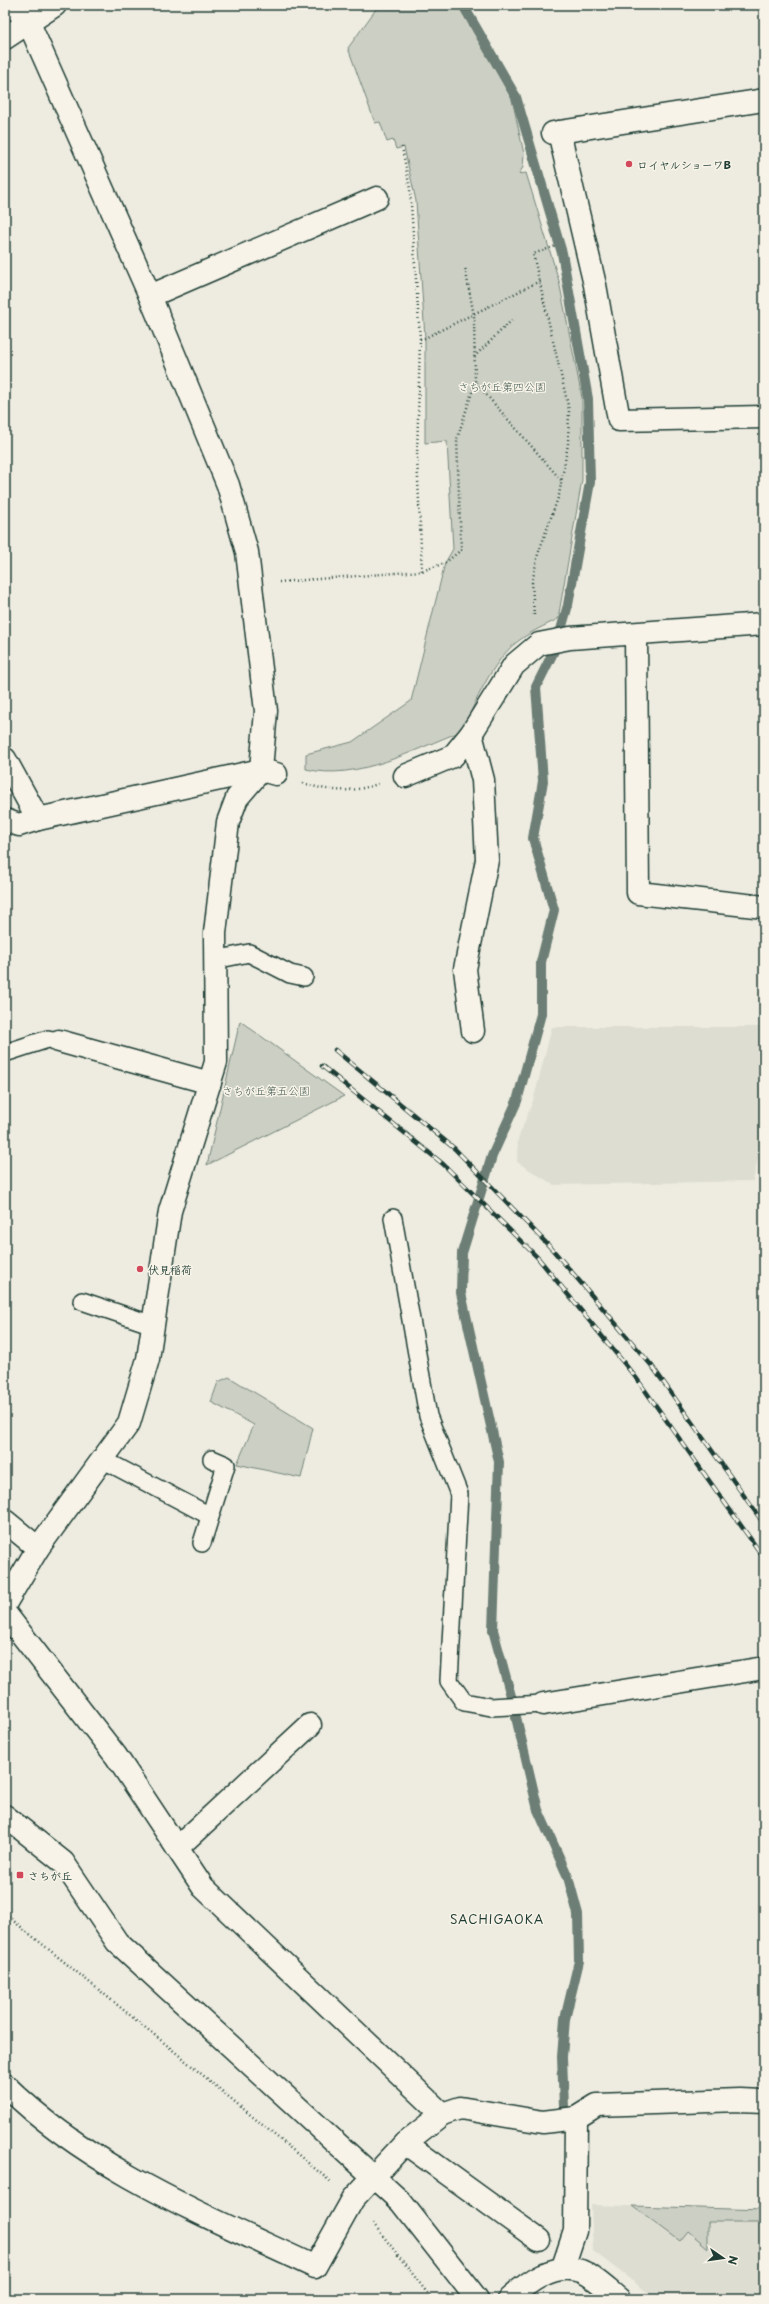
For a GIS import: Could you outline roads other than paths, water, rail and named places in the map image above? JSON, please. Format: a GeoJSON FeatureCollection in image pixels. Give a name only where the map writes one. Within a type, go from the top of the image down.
{"type":"FeatureCollection","features":[{"type":"Feature","properties":{"kind":"street"},"geometry":{"type":"LineString","coordinates":[[12,5],[28,21],[150,296],[228,485],[247,552],[266,711],[269,772]]}},
{"type":"Feature","properties":{"kind":"street"},"geometry":{"type":"LineString","coordinates":[[5,38],[28,21],[55,5]]}},
{"type":"Feature","properties":{"kind":"street"},"geometry":{"type":"LineString","coordinates":[[764,100],[556,133],[595,285],[618,420],[764,417]]}},
{"type":"Feature","properties":{"kind":"street"},"geometry":{"type":"LineString","coordinates":[[150,296],[377,198]]}},
{"type":"Feature","properties":{"kind":"street"},"geometry":{"type":"LineString","coordinates":[[405,776],[453,756],[472,734],[514,664],[539,644],[570,638],[764,624]]}},
{"type":"Feature","properties":{"kind":"street"},"geometry":{"type":"LineString","coordinates":[[636,634],[638,893],[764,907]]}},
{"type":"Feature","properties":{"kind":"street"},"geometry":{"type":"LineString","coordinates":[[472,734],[482,780],[487,860],[465,969],[473,1031]]}},
{"type":"Feature","properties":{"kind":"street"},"geometry":{"type":"LineString","coordinates":[[5,759],[38,819]]}},
{"type":"Feature","properties":{"kind":"street"},"geometry":{"type":"LineString","coordinates":[[5,820],[20,825],[38,819],[269,772]]}},
{"type":"Feature","properties":{"kind":"street"},"geometry":{"type":"LineString","coordinates":[[5,1604],[38,1548],[129,1422],[148,1359],[170,1211],[216,1062],[215,933],[228,822],[237,798],[269,772]]}},
{"type":"Feature","properties":{"kind":"street"},"geometry":{"type":"LineString","coordinates":[[59,1041],[210,1083]]}},
{"type":"Feature","properties":{"kind":"street"},"geometry":{"type":"LineString","coordinates":[[5,1521],[38,1548]]}},
{"type":"Feature","properties":{"kind":"street"},"geometry":{"type":"LineString","coordinates":[[5,1613],[116,1756],[203,1887],[442,2114]]}},
{"type":"Feature","properties":{"kind":"street"},"geometry":{"type":"LineString","coordinates":[[543,1704],[764,1668]]}},
{"type":"Feature","properties":{"kind":"street"},"geometry":{"type":"LineString","coordinates":[[177,1848],[310,1725]]}},
{"type":"Feature","properties":{"kind":"street"},"geometry":{"type":"LineString","coordinates":[[5,1816],[63,1862],[117,1942],[401,2202],[477,2299]]}},
{"type":"Feature","properties":{"kind":"street"},"geometry":{"type":"LineString","coordinates":[[5,2085],[33,2112],[118,2170],[183,2205],[315,2267],[352,2199],[405,2143],[442,2114],[460,2108],[543,2122],[576,2118],[597,2105],[738,2100],[764,2101]]}},
{"type":"Feature","properties":{"kind":"street"},"geometry":{"type":"LineString","coordinates":[[563,2267],[575,2231],[576,2118]]}},
{"type":"Feature","properties":{"kind":"street"},"geometry":{"type":"LineString","coordinates":[[405,2143],[539,2240]]}},
{"type":"Feature","properties":{"kind":"street"},"geometry":{"type":"LineString","coordinates":[[509,2299],[522,2288],[547,2273],[563,2267],[582,2271],[619,2299]]}},
{"type":"Feature","properties":{"kind":"lane"},"geometry":{"type":"LineString","coordinates":[[215,960],[248,953],[290,974],[304,977]]}},
{"type":"Feature","properties":{"kind":"lane"},"geometry":{"type":"LineString","coordinates":[[5,1053],[48,1039],[59,1041]]}},
{"type":"Feature","properties":{"kind":"lane"},"geometry":{"type":"LineString","coordinates":[[393,1218],[428,1416],[459,1494],[449,1681],[464,1702],[491,1708],[543,1704]]}},
{"type":"Feature","properties":{"kind":"lane"},"geometry":{"type":"LineString","coordinates":[[82,1301],[154,1325]]}},
{"type":"Feature","properties":{"kind":"lane"},"geometry":{"type":"LineString","coordinates":[[102,1459],[210,1516]]}},
{"type":"Feature","properties":{"kind":"lane"},"geometry":{"type":"LineString","coordinates":[[202,1543],[226,1465],[212,1459]]}},
{"type":"Feature","properties":{"kind":"waterway"},"geometry":{"type":"LineString","coordinates":[[463,5],[516,97],[562,253],[588,399],[590,482],[568,605],[556,647],[536,687],[543,781],[533,838],[554,910],[541,962],[541,1014],[517,1101],[492,1156],[462,1253],[461,1293],[499,1462],[493,1630],[511,1696],[538,1810],[568,1877],[578,1914],[579,1961],[565,2019],[562,2057],[564,2107]]}},
{"type":"Feature","properties":{"kind":"railway"},"geometry":{"type":"LineString","coordinates":[[335,1050],[455,1149],[552,1249],[652,1366],[764,1524]]}},
{"type":"Feature","properties":{"kind":"railway"},"geometry":{"type":"LineString","coordinates":[[322,1066],[443,1164],[538,1258],[637,1379],[764,1558]]}},
{"type":"Feature","properties":{"kind":"place","name":"ロイヤルショーワB"},"geometry":{"type":"Point","coordinates":[629,164]}},
{"type":"Feature","properties":{"kind":"place","name":"伏見稲荷"},"geometry":{"type":"Point","coordinates":[140,1269]}},
{"type":"Feature","properties":{"kind":"place","name":"さちが丘"},"geometry":{"type":"Point","coordinates":[20,1875]}},
{"type":"Feature","properties":{"kind":"district","name":"SACHIGAOKA"},"geometry":{"type":"Point","coordinates":[497,1919]}},
{"type":"Feature","properties":{"kind":"park label","name":"さちが丘第四公園"},"geometry":{"type":"Point","coordinates":[502,386]}},
{"type":"Feature","properties":{"kind":"park label","name":"さちが丘第五公園"},"geometry":{"type":"Point","coordinates":[266,1090]}}]}
